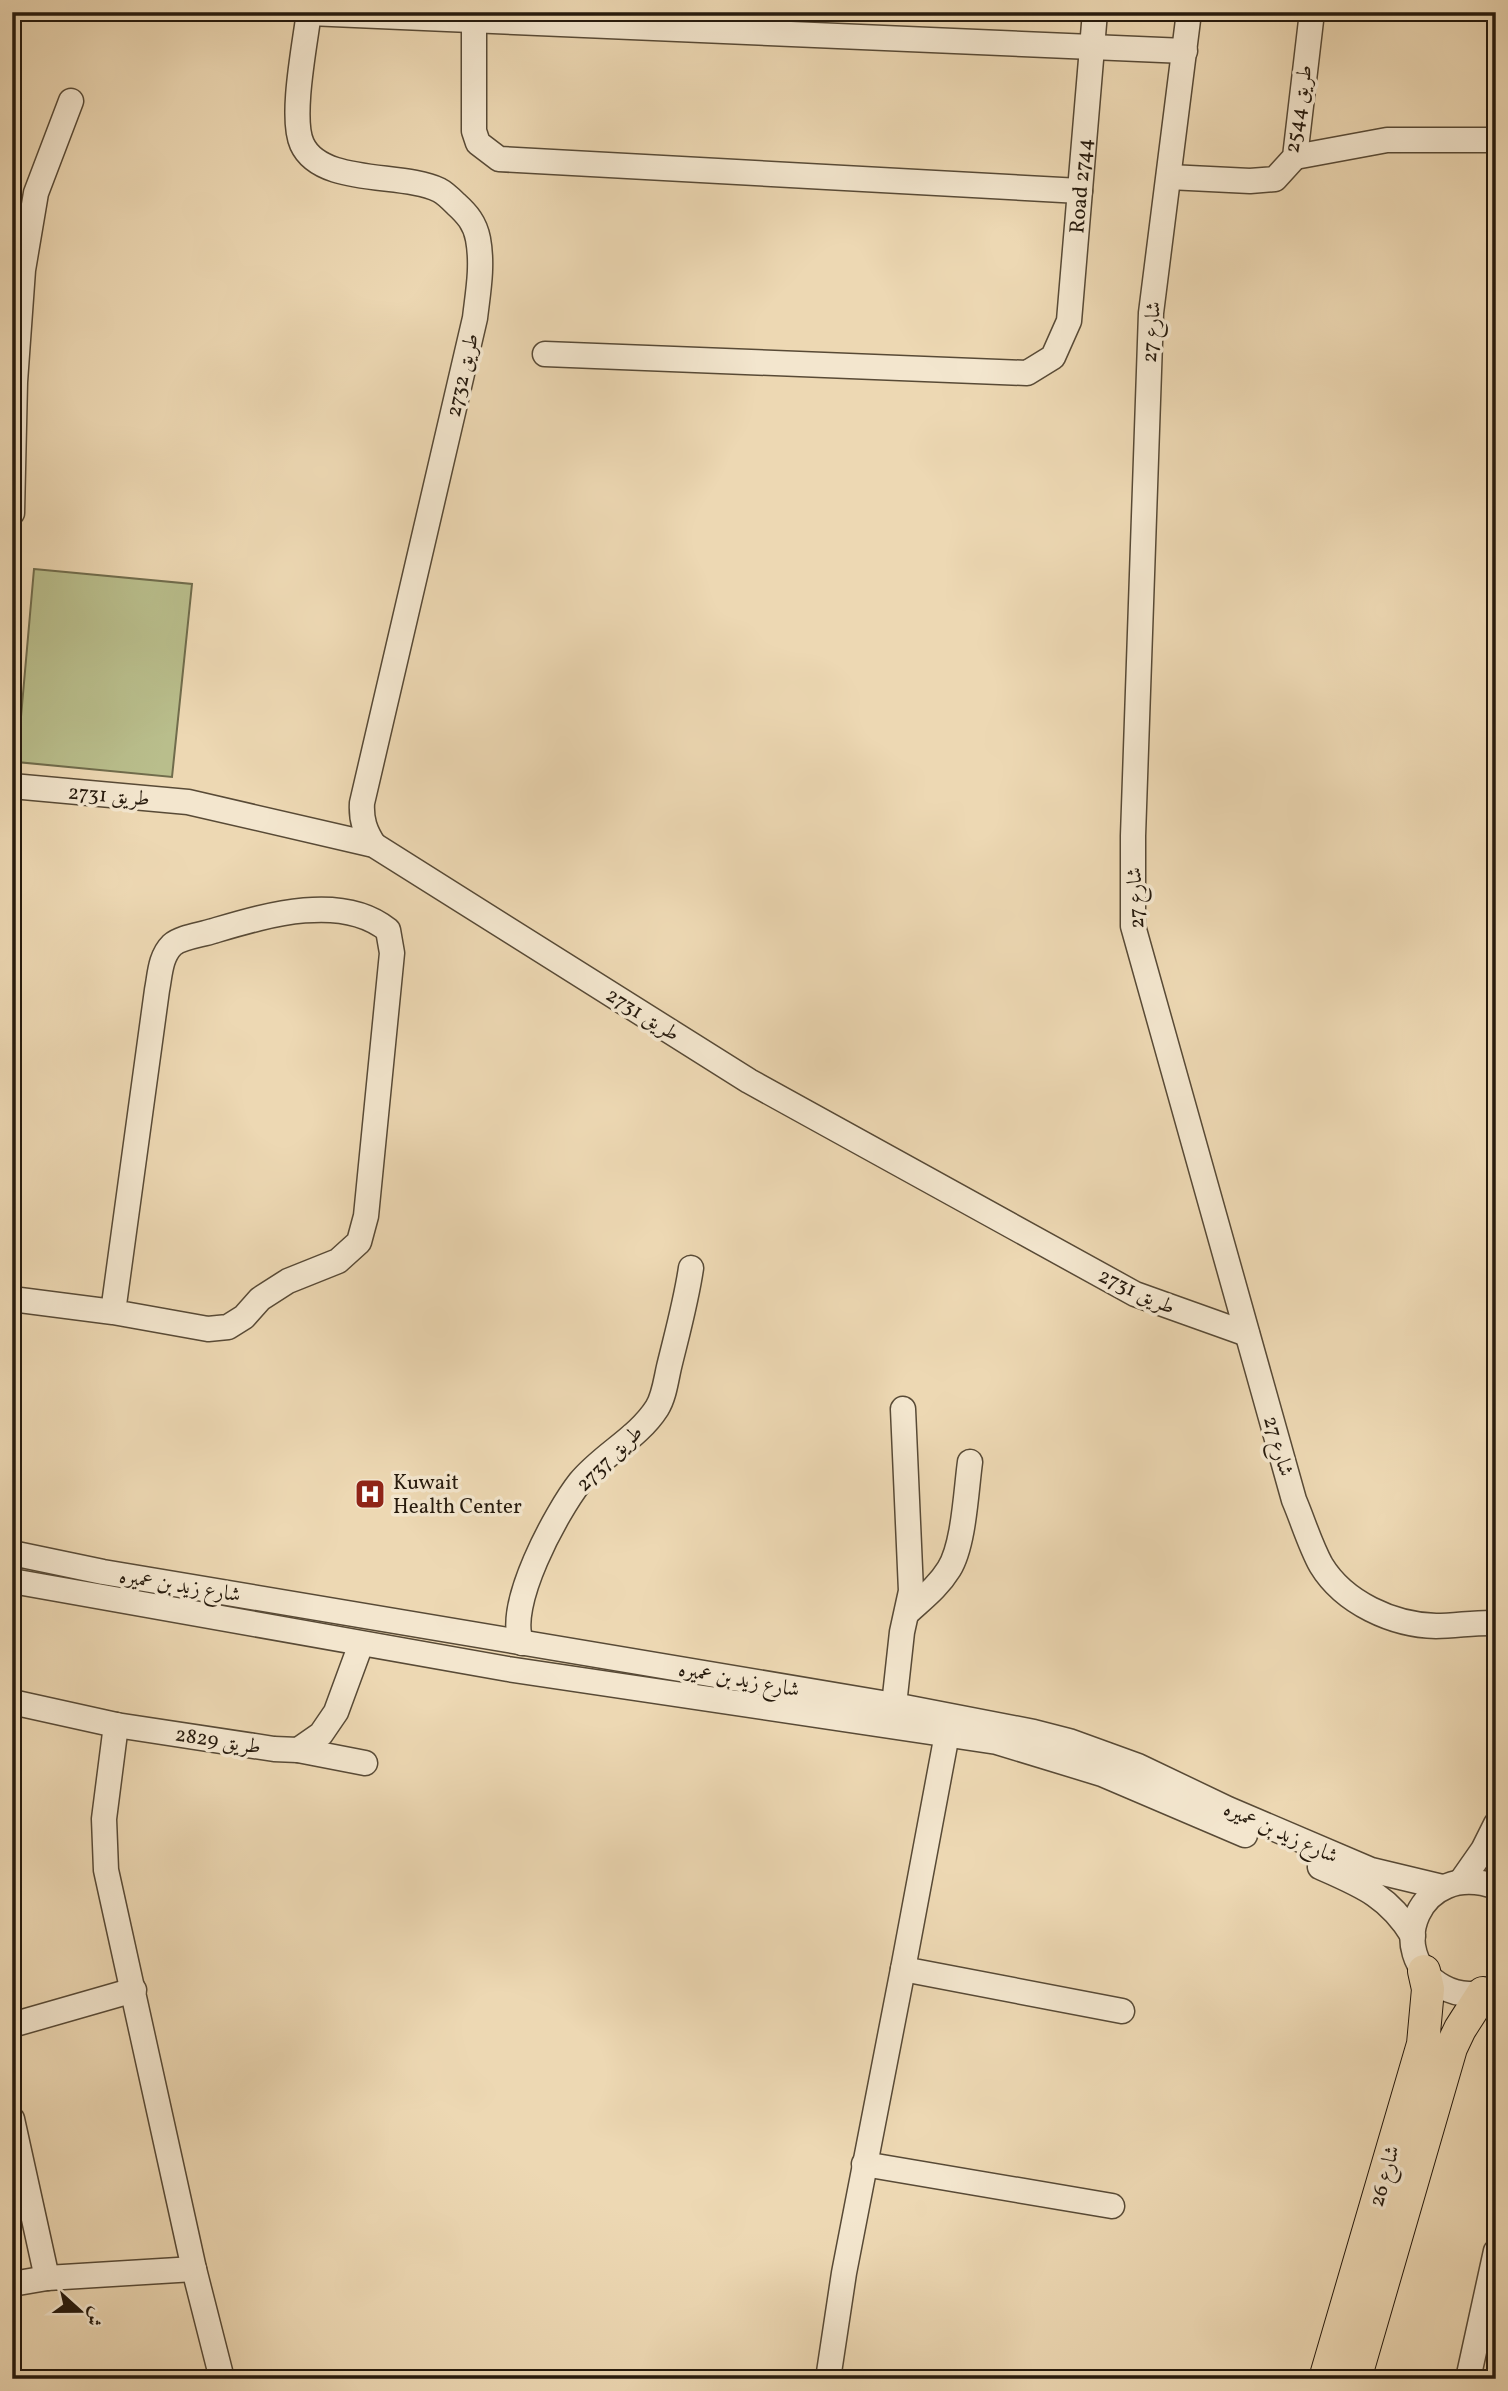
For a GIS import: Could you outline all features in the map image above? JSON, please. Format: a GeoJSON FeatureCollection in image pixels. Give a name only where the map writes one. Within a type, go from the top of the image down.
{"type":"FeatureCollection","features":[{"type":"Feature","properties":{"kind":"main road","name":"شارع 26"},"geometry":{"type":"LineString","coordinates":[[1325,2379],[1423,2044],[1427,1989],[1424,1971]]}},
{"type":"Feature","properties":{"kind":"main road","name":"شارع 26"},"geometry":{"type":"LineString","coordinates":[[1355,2379],[1451,2048],[1460,2029],[1490,1990]]}},
{"type":"Feature","properties":{"kind":"street","name":"Road 2744"},"geometry":{"type":"LineString","coordinates":[[545,354],[1027,373],[1053,357],[1069,321],[1095,12]]}},
{"type":"Feature","properties":{"kind":"street","name":"شارع 27"},"geometry":{"type":"LineString","coordinates":[[1189,12],[1151,313],[1133,836],[1133,926],[1294,1500],[1322,1566],[1347,1595],[1399,1621],[1436,1626],[1496,1623]]}},
{"type":"Feature","properties":{"kind":"street","name":"طريق 2544"},"geometry":{"type":"LineString","coordinates":[[1169,177],[1250,181],[1275,178],[1295,157],[1312,12]]}},
{"type":"Feature","properties":{"kind":"street"},"geometry":{"type":"LineString","coordinates":[[309,13],[474,16],[1185,51]]}},
{"type":"Feature","properties":{"kind":"street","name":"طريق 2732"},"geometry":{"type":"LineString","coordinates":[[309,13],[298,115],[303,147],[332,170],[413,181],[441,191],[471,219],[478,237],[481,270],[475,318],[362,803],[361,816],[374,845]]}},
{"type":"Feature","properties":{"kind":"street"},"geometry":{"type":"LineString","coordinates":[[474,16],[474,131],[478,143],[499,159],[1080,191]]}},
{"type":"Feature","properties":{"kind":"street"},"geometry":{"type":"LineString","coordinates":[[12,513],[15,382],[23,270],[36,193],[71,101]]}},
{"type":"Feature","properties":{"kind":"street"},"geometry":{"type":"LineString","coordinates":[[1295,157],[1387,140],[1496,140]]}},
{"type":"Feature","properties":{"kind":"street","name":"طريق 2731"},"geometry":{"type":"LineString","coordinates":[[12,786],[188,802],[374,845],[749,1082],[1135,1294],[1247,1334]]}},
{"type":"Feature","properties":{"kind":"street"},"geometry":{"type":"LineString","coordinates":[[12,1299],[113,1312],[208,1329],[229,1326],[244,1317],[260,1299],[279,1287],[338,1261],[359,1242],[366,1216],[393,953],[388,930],[380,924],[353,914],[307,910],[263,916],[176,942],[166,953],[157,990],[113,1312]]}},
{"type":"Feature","properties":{"kind":"street","name":"طريق 2737"},"geometry":{"type":"LineString","coordinates":[[508,1668],[501,1658],[517,1629],[520,1604],[536,1558],[552,1527],[581,1482],[658,1407],[687,1297],[691,1268]]}},
{"type":"Feature","properties":{"kind":"street"},"geometry":{"type":"LineString","coordinates":[[894,1706],[902,1632],[911,1591],[903,1409]]}},
{"type":"Feature","properties":{"kind":"street"},"geometry":{"type":"LineString","coordinates":[[907,1613],[936,1587],[957,1553],[970,1462]]}},
{"type":"Feature","properties":{"kind":"street","name":"شارع زيد بن عميره"},"geometry":{"type":"LineString","coordinates":[[12,1553],[103,1572],[999,1724],[1069,1741],[1138,1766],[1359,1866],[1394,1877],[1452,1884],[1481,1882],[1496,1887]]}},
{"type":"Feature","properties":{"kind":"street","name":"شارع زيد بن عميره"},"geometry":{"type":"LineString","coordinates":[[12,1581],[361,1644],[947,1734],[1020,1748],[1102,1774],[1348,1879],[1377,1894],[1391,1906],[1413,1936],[1418,1960],[1424,1971]]}},
{"type":"Feature","properties":{"kind":"street"},"geometry":{"type":"LineString","coordinates":[[215,1616],[229,1613],[281,1619],[293,1614],[302,1604]]}},
{"type":"Feature","properties":{"kind":"street"},"geometry":{"type":"LineString","coordinates":[[298,1750],[321,1734],[336,1712],[361,1644]]}},
{"type":"Feature","properties":{"kind":"street","name":"طريق 2829"},"geometry":{"type":"LineString","coordinates":[[12,1702],[116,1725],[274,1749],[298,1750],[365,1763]]}},
{"type":"Feature","properties":{"kind":"street"},"geometry":{"type":"LineString","coordinates":[[116,1725],[104,1819],[106,1870],[194,2269],[222,2379]]}},
{"type":"Feature","properties":{"kind":"street"},"geometry":{"type":"LineString","coordinates":[[828,2379],[864,2164],[947,1734]]}},
{"type":"Feature","properties":{"kind":"street"},"geometry":{"type":"LineString","coordinates":[[1413,1936],[1418,1913],[1425,1903],[1452,1884],[1483,1850],[1496,1824]]}},
{"type":"Feature","properties":{"kind":"street"},"geometry":{"type":"LineString","coordinates":[[903,1969],[1122,2011]]}},
{"type":"Feature","properties":{"kind":"street"},"geometry":{"type":"LineString","coordinates":[[1424,1971],[1435,1983],[1450,1991],[1467,1994],[1490,1990]]}},
{"type":"Feature","properties":{"kind":"street"},"geometry":{"type":"LineString","coordinates":[[12,2025],[134,1990]]}},
{"type":"Feature","properties":{"kind":"street"},"geometry":{"type":"LineString","coordinates":[[13,2128],[47,2278]]}},
{"type":"Feature","properties":{"kind":"street"},"geometry":{"type":"LineString","coordinates":[[864,2164],[1112,2206]]}},
{"type":"Feature","properties":{"kind":"street"},"geometry":{"type":"LineString","coordinates":[[1468,2379],[1496,2251]]}},
{"type":"Feature","properties":{"kind":"street"},"geometry":{"type":"LineString","coordinates":[[12,2284],[47,2278],[194,2269]]}},
{"type":"Feature","properties":{"kind":"green space"},"geometry":{"type":"Polygon","coordinates":[[[34,569],[192,584],[172,777],[17,762],[34,569]]]}},
{"type":"Feature","properties":{"kind":"place","name":"Kuwait Health Center"},"geometry":{"type":"Point","coordinates":[370,1494]}}]}
